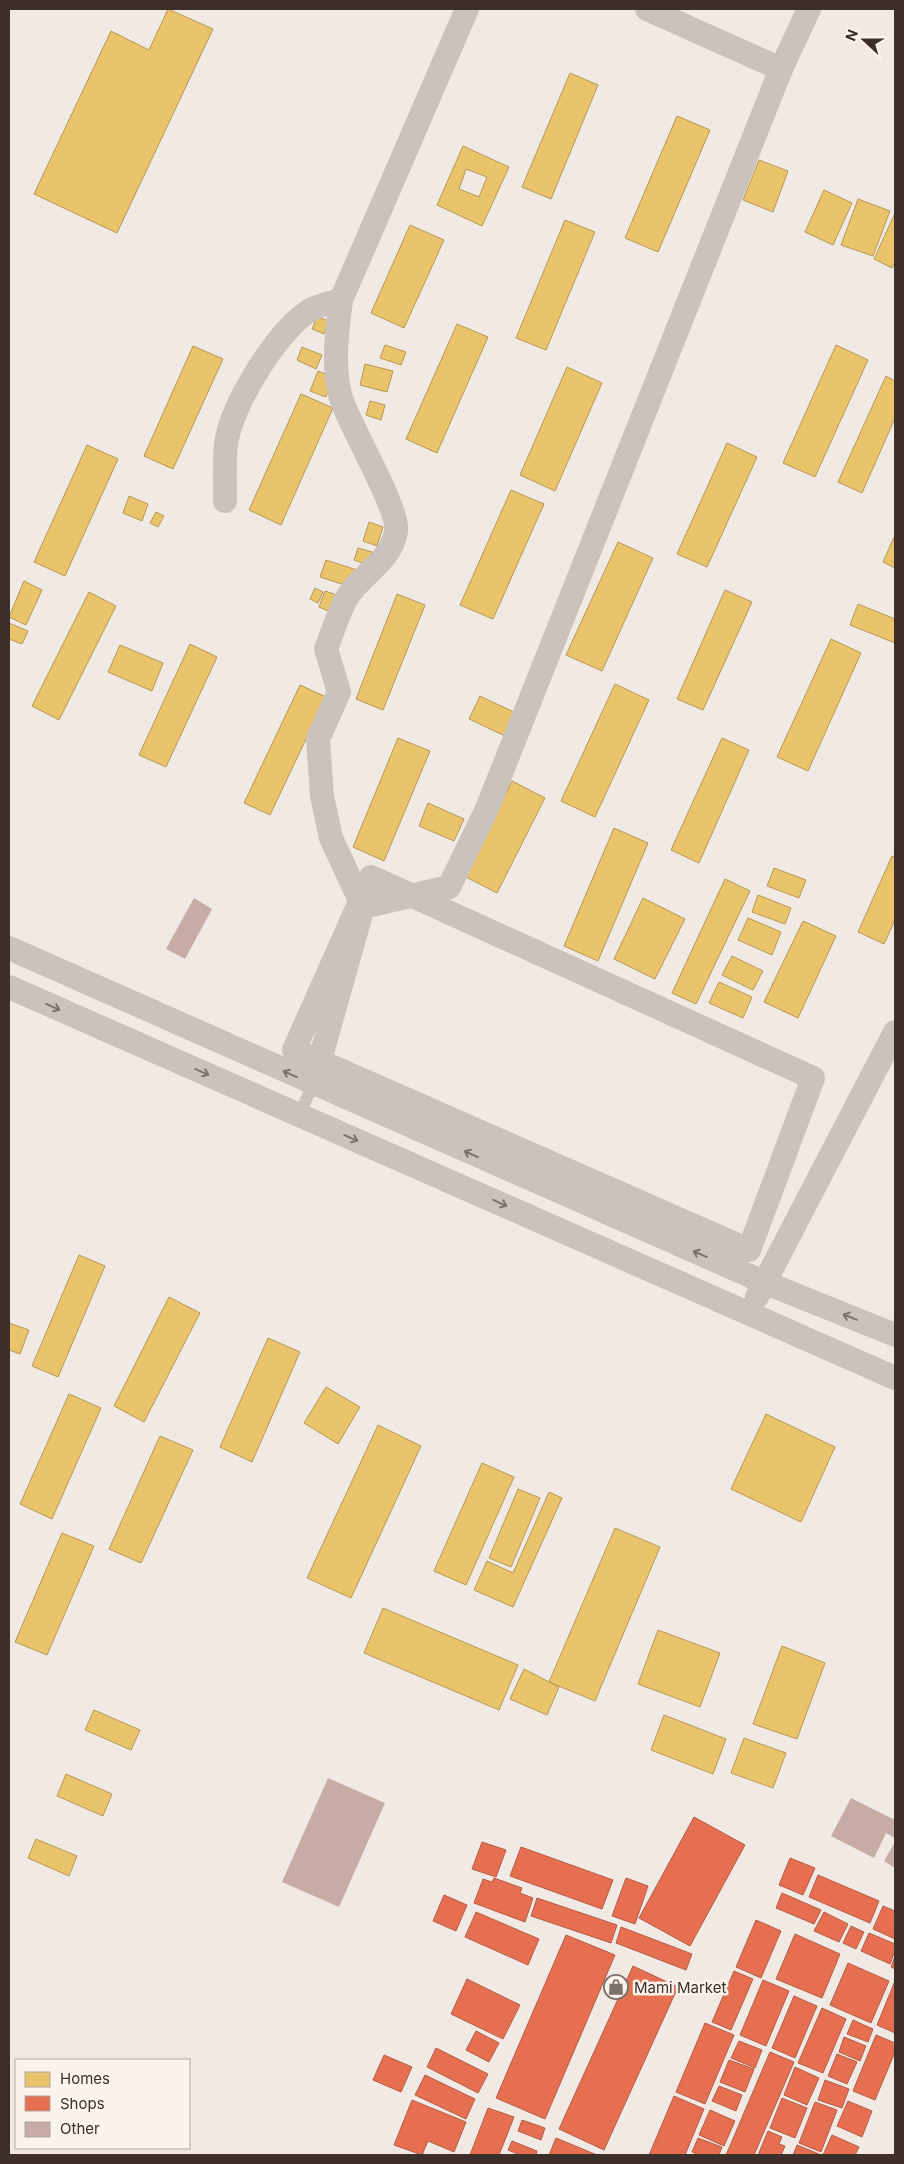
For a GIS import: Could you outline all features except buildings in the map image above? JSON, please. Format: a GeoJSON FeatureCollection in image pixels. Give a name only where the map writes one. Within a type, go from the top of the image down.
{"type":"FeatureCollection","features":[{"type":"Feature","properties":{"kind":"street"},"geometry":{"type":"LineString","coordinates":[[313,1085],[363,907],[331,838],[322,796],[318,739],[339,692],[326,649],[348,596],[392,548],[397,528],[389,505],[341,398],[336,373],[336,338],[341,300],[467,9]]}},
{"type":"Feature","properties":{"kind":"street"},"geometry":{"type":"LineString","coordinates":[[647,9],[781,69]]}},
{"type":"Feature","properties":{"kind":"street"},"geometry":{"type":"LineString","coordinates":[[363,907],[449,888],[490,802],[781,69],[809,9]]}},
{"type":"Feature","properties":{"kind":"street"},"geometry":{"type":"LineString","coordinates":[[225,502],[226,445],[232,416],[248,388],[272,347],[309,310],[341,300]]}},
{"type":"Feature","properties":{"kind":"street"},"geometry":{"type":"LineString","coordinates":[[371,877],[813,1078],[749,1250],[294,1050],[371,877]]}},
{"type":"Feature","properties":{"kind":"street"},"geometry":{"type":"LineString","coordinates":[[9,948],[313,1085],[764,1282],[895,1335]]}},
{"type":"Feature","properties":{"kind":"street"},"geometry":{"type":"LineString","coordinates":[[9,987],[895,1378]]}},
{"type":"Feature","properties":{"kind":"street"},"geometry":{"type":"LineString","coordinates":[[749,1312],[895,1032]]}},
{"type":"Feature","properties":{"kind":"lane"},"geometry":{"type":"LineString","coordinates":[[299,1115],[313,1085]]}},
{"type":"Feature","properties":{"kind":"place","name":"Mami Market"},"geometry":{"type":"Point","coordinates":[616,1987]}}]}
